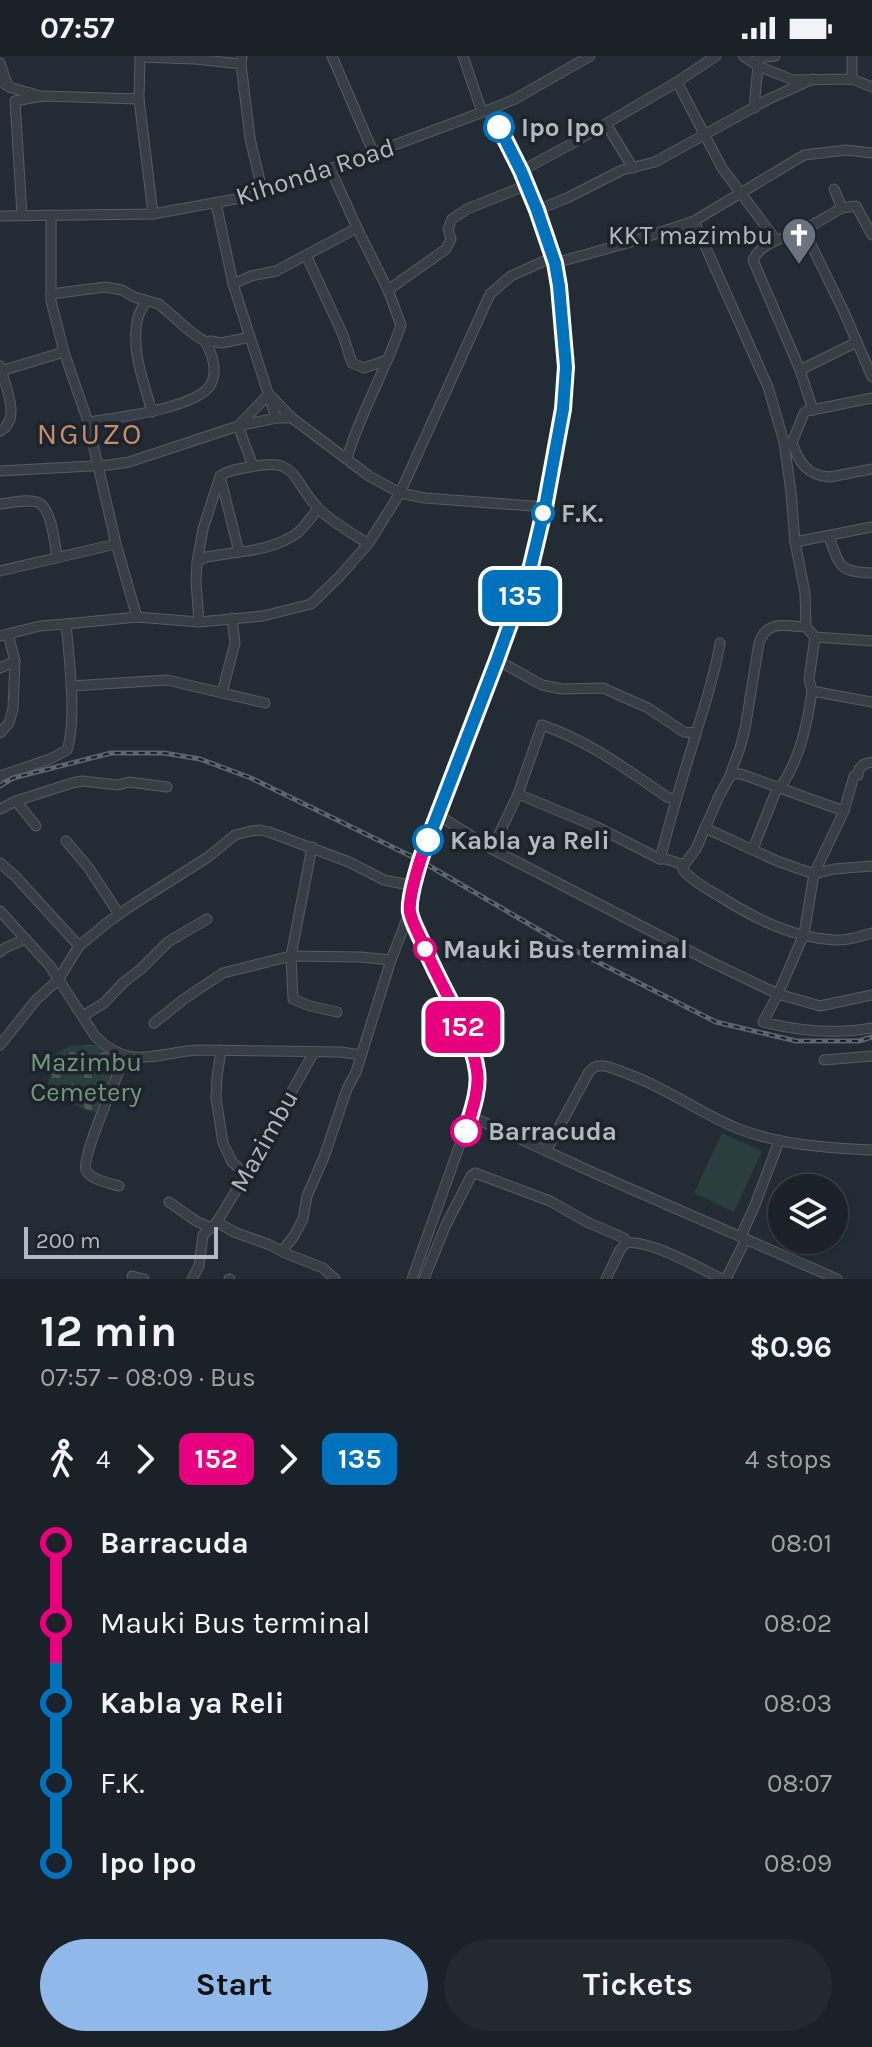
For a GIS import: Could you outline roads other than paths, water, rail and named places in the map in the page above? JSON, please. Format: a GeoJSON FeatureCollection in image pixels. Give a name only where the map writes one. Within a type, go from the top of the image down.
{"type":"FeatureCollection","features":[{"type":"Feature","properties":{"kind":"street"},"geometry":{"type":"LineString","coordinates":[[153,214],[139,99],[140,56],[241,60],[250,138],[263,194]]}},
{"type":"Feature","properties":{"kind":"street"},"geometry":{"type":"LineString","coordinates":[[332,56],[374,154]]}},
{"type":"Feature","properties":{"kind":"street"},"geometry":{"type":"LineString","coordinates":[[282,1251],[303,1219],[307,1196],[361,1055],[410,911],[419,860],[531,566],[561,420],[566,367],[554,260],[521,171],[487,111],[463,56]]}},
{"type":"Feature","properties":{"kind":"street","name":"Kihonda Road"},"geometry":{"type":"LineString","coordinates":[[0,216],[153,214],[263,194],[487,111],[515,99],[590,56]]}},
{"type":"Feature","properties":{"kind":"street"},"geometry":{"type":"LineString","coordinates":[[521,171],[606,124],[716,56]]}},
{"type":"Feature","properties":{"kind":"street"},"geometry":{"type":"LineString","coordinates":[[743,56],[758,60],[793,80],[852,79],[872,87]]}},
{"type":"Feature","properties":{"kind":"street"},"geometry":{"type":"LineString","coordinates":[[758,60],[775,56]]}},
{"type":"Feature","properties":{"kind":"street"},"geometry":{"type":"LineString","coordinates":[[852,56],[852,79]]}},
{"type":"Feature","properties":{"kind":"street"},"geometry":{"type":"LineString","coordinates":[[754,108],[758,60]]}},
{"type":"Feature","properties":{"kind":"street"},"geometry":{"type":"LineString","coordinates":[[0,63],[17,110],[22,215]]}},
{"type":"Feature","properties":{"kind":"street"},"geometry":{"type":"LineString","coordinates":[[537,210],[622,170],[655,162],[813,79]]}},
{"type":"Feature","properties":{"kind":"street"},"geometry":{"type":"LineString","coordinates":[[0,81],[9,87],[43,96]]}},
{"type":"Feature","properties":{"kind":"street"},"geometry":{"type":"LineString","coordinates":[[677,82],[722,168],[776,240]]}},
{"type":"Feature","properties":{"kind":"street"},"geometry":{"type":"LineString","coordinates":[[15,101],[43,96],[139,99]]}},
{"type":"Feature","properties":{"kind":"street"},"geometry":{"type":"LineString","coordinates":[[606,124],[633,168]]}},
{"type":"Feature","properties":{"kind":"street"},"geometry":{"type":"LineString","coordinates":[[0,733],[12,717],[15,661],[4,635],[40,626],[137,617],[199,622],[263,616],[311,604],[368,544],[400,493],[490,294],[511,276],[554,260],[631,242],[694,221],[804,155],[846,150],[872,153]]}},
{"type":"Feature","properties":{"kind":"street"},"geometry":{"type":"LineString","coordinates":[[330,168],[388,290],[401,325],[356,427],[347,458]]}},
{"type":"Feature","properties":{"kind":"street"},"geometry":{"type":"LineString","coordinates":[[388,290],[446,249],[451,239],[448,229],[452,219],[467,209],[527,185]]}},
{"type":"Feature","properties":{"kind":"street"},"geometry":{"type":"LineString","coordinates":[[834,189],[842,208]]}},
{"type":"Feature","properties":{"kind":"street"},"geometry":{"type":"LineString","coordinates":[[216,203],[233,284],[276,418]]}},
{"type":"Feature","properties":{"kind":"street"},"geometry":{"type":"LineString","coordinates":[[813,410],[800,370],[753,260],[776,240],[804,230],[842,208],[856,206],[872,235]]}},
{"type":"Feature","properties":{"kind":"street"},"geometry":{"type":"LineString","coordinates":[[51,215],[54,314],[88,422],[116,544],[137,617]]}},
{"type":"Feature","properties":{"kind":"street"},"geometry":{"type":"LineString","coordinates":[[694,221],[768,387],[788,443],[799,462]]}},
{"type":"Feature","properties":{"kind":"street"},"geometry":{"type":"LineString","coordinates":[[233,284],[251,276],[276,271],[357,228]]}},
{"type":"Feature","properties":{"kind":"street"},"geometry":{"type":"LineString","coordinates":[[804,230],[872,377]]}},
{"type":"Feature","properties":{"kind":"street"},"geometry":{"type":"LineString","coordinates":[[306,255],[343,335],[352,363],[364,368],[387,360]]}},
{"type":"Feature","properties":{"kind":"street"},"geometry":{"type":"LineString","coordinates":[[51,294],[105,287],[159,304],[206,342],[215,370],[210,386],[190,399],[152,412],[88,422]]}},
{"type":"Feature","properties":{"kind":"street"},"geometry":{"type":"LineString","coordinates":[[146,300],[138,318],[137,344],[138,361],[152,412]]}},
{"type":"Feature","properties":{"kind":"street"},"geometry":{"type":"LineString","coordinates":[[206,342],[222,343],[250,337]]}},
{"type":"Feature","properties":{"kind":"street"},"geometry":{"type":"LineString","coordinates":[[800,370],[857,342]]}},
{"type":"Feature","properties":{"kind":"street"},"geometry":{"type":"LineString","coordinates":[[0,431],[10,422],[12,412],[1,369],[64,352]]}},
{"type":"Feature","properties":{"kind":"street"},"geometry":{"type":"LineString","coordinates":[[269,394],[292,418],[369,476],[400,493],[425,498],[545,507]]}},
{"type":"Feature","properties":{"kind":"street"},"geometry":{"type":"LineString","coordinates":[[238,426],[269,394]]}},
{"type":"Feature","properties":{"kind":"street"},"geometry":{"type":"LineString","coordinates":[[872,398],[804,413],[788,443],[786,458],[795,542],[805,593],[806,627],[815,637],[872,641]]}},
{"type":"Feature","properties":{"kind":"street"},"geometry":{"type":"LineString","coordinates":[[0,471],[129,462],[238,426],[292,418]]}},
{"type":"Feature","properties":{"kind":"street"},"geometry":{"type":"LineString","coordinates":[[238,426],[253,466]]}},
{"type":"Feature","properties":{"kind":"street"},"geometry":{"type":"LineString","coordinates":[[786,458],[823,477],[872,469]]}},
{"type":"Feature","properties":{"kind":"street"},"geometry":{"type":"LineString","coordinates":[[788,472],[799,462]]}},
{"type":"Feature","properties":{"kind":"street"},"geometry":{"type":"LineString","coordinates":[[199,622],[196,581],[203,529],[220,476],[233,470],[269,463],[290,469],[318,509],[368,544]]}},
{"type":"Feature","properties":{"kind":"street"},"geometry":{"type":"LineString","coordinates":[[220,476],[239,552]]}},
{"type":"Feature","properties":{"kind":"street"},"geometry":{"type":"LineString","coordinates":[[0,504],[32,502],[44,507],[54,536],[57,558]]}},
{"type":"Feature","properties":{"kind":"street"},"geometry":{"type":"LineString","coordinates":[[197,562],[206,557],[257,550],[279,543],[298,533],[318,509]]}},
{"type":"Feature","properties":{"kind":"street"},"geometry":{"type":"LineString","coordinates":[[795,542],[872,527]]}},
{"type":"Feature","properties":{"kind":"street"},"geometry":{"type":"LineString","coordinates":[[829,537],[843,568],[852,573],[872,573]]}},
{"type":"Feature","properties":{"kind":"street"},"geometry":{"type":"LineString","coordinates":[[0,571],[116,544]]}},
{"type":"Feature","properties":{"kind":"street"},"geometry":{"type":"LineString","coordinates":[[222,693],[235,643],[232,618]]}},
{"type":"Feature","properties":{"kind":"street"},"geometry":{"type":"LineString","coordinates":[[0,776],[67,750],[71,732],[71,686],[66,624]]}},
{"type":"Feature","properties":{"kind":"street"},"geometry":{"type":"LineString","coordinates":[[806,627],[773,626],[761,635],[745,729],[729,778],[683,870],[695,881],[762,921],[836,940],[872,933]]}},
{"type":"Feature","properties":{"kind":"street"},"geometry":{"type":"LineString","coordinates":[[753,849],[801,744],[812,691],[809,679],[815,637]]}},
{"type":"Feature","properties":{"kind":"street"},"geometry":{"type":"LineString","coordinates":[[660,859],[675,799],[716,670],[720,643]]}},
{"type":"Feature","properties":{"kind":"street"},"geometry":{"type":"LineString","coordinates":[[497,660],[542,685],[562,689],[603,688],[648,708],[684,732],[696,733]]}},
{"type":"Feature","properties":{"kind":"street"},"geometry":{"type":"LineString","coordinates":[[0,668],[15,661]]}},
{"type":"Feature","properties":{"kind":"street"},"geometry":{"type":"LineString","coordinates":[[71,686],[167,680],[265,703]]}},
{"type":"Feature","properties":{"kind":"street"},"geometry":{"type":"LineString","coordinates":[[812,691],[872,702]]}},
{"type":"Feature","properties":{"kind":"street"},"geometry":{"type":"LineString","coordinates":[[492,849],[518,794],[542,725],[571,735],[667,797],[675,799]]}},
{"type":"Feature","properties":{"kind":"street"},"geometry":{"type":"LineString","coordinates":[[872,762],[864,764],[858,775],[854,776],[844,811],[814,874],[804,934],[763,1022],[821,1033],[872,1028]]}},
{"type":"Feature","properties":{"kind":"street"},"geometry":{"type":"LineString","coordinates":[[729,778],[737,773],[844,811]]}},
{"type":"Feature","properties":{"kind":"street"},"geometry":{"type":"LineString","coordinates":[[0,809],[49,789],[82,781],[167,787]]}},
{"type":"Feature","properties":{"kind":"street"},"geometry":{"type":"LineString","coordinates":[[518,794],[595,826],[660,859],[684,865]]}},
{"type":"Feature","properties":{"kind":"street"},"geometry":{"type":"LineString","coordinates":[[16,801],[36,826]]}},
{"type":"Feature","properties":{"kind":"street"},"geometry":{"type":"LineString","coordinates":[[438,815],[492,849],[778,994],[820,1006],[872,995]]}},
{"type":"Feature","properties":{"kind":"street"},"geometry":{"type":"LineString","coordinates":[[705,828],[777,861],[814,874],[872,866]]}},
{"type":"Feature","properties":{"kind":"street"},"geometry":{"type":"LineString","coordinates":[[0,1045],[36,1000],[58,980],[79,946],[119,914],[240,833],[260,830],[312,847],[384,880],[414,886]]}},
{"type":"Feature","properties":{"kind":"street"},"geometry":{"type":"LineString","coordinates":[[66,841],[86,863],[119,914]]}},
{"type":"Feature","properties":{"kind":"street"},"geometry":{"type":"LineString","coordinates":[[312,847],[291,956],[293,999],[337,1012]]}},
{"type":"Feature","properties":{"kind":"street"},"geometry":{"type":"LineString","coordinates":[[0,863],[37,898],[79,946]]}},
{"type":"Feature","properties":{"kind":"street"},"geometry":{"type":"LineString","coordinates":[[0,911],[50,966],[95,1036],[104,1045],[126,1057],[149,1058],[181,1050],[341,1052],[361,1055]]}},
{"type":"Feature","properties":{"kind":"street"},"geometry":{"type":"LineString","coordinates":[[410,911],[432,966],[471,1032],[478,1073],[470,1116],[414,1279]]}},
{"type":"Feature","properties":{"kind":"street"},"geometry":{"type":"LineString","coordinates":[[83,1016],[104,1003],[168,942],[207,919]]}},
{"type":"Feature","properties":{"kind":"street"},"geometry":{"type":"LineString","coordinates":[[0,952],[25,939]]}},
{"type":"Feature","properties":{"kind":"street"},"geometry":{"type":"LineString","coordinates":[[154,1023],[223,973],[291,956],[391,960]]}},
{"type":"Feature","properties":{"kind":"street"},"geometry":{"type":"LineString","coordinates":[[221,1050],[216,1098],[223,1143],[232,1162],[245,1173]]}},
{"type":"Feature","properties":{"kind":"street","name":"Mazimbu"},"geometry":{"type":"LineString","coordinates":[[192,1279],[199,1266],[203,1235],[214,1225],[258,1154],[314,1052]]}},
{"type":"Feature","properties":{"kind":"street"},"geometry":{"type":"LineString","coordinates":[[824,1060],[872,1056]]}},
{"type":"Feature","properties":{"kind":"street"},"geometry":{"type":"LineString","coordinates":[[119,1186],[92,1177],[85,1164],[93,1136],[126,1057]]}},
{"type":"Feature","properties":{"kind":"street"},"geometry":{"type":"LineString","coordinates":[[546,1151],[592,1067],[599,1065],[650,1084],[738,1128],[779,1141],[872,1150]]}},
{"type":"Feature","properties":{"kind":"street"},"geometry":{"type":"LineString","coordinates":[[470,1116],[837,1279]]}},
{"type":"Feature","properties":{"kind":"street"},"geometry":{"type":"LineString","coordinates":[[606,1279],[620,1250],[626,1243],[633,1242],[662,1251],[724,1279],[743,1238],[779,1141]]}},
{"type":"Feature","properties":{"kind":"street"},"geometry":{"type":"LineString","coordinates":[[424,1279],[445,1227],[473,1173],[550,1201],[624,1238],[626,1243]]}},
{"type":"Feature","properties":{"kind":"street"},"geometry":{"type":"LineString","coordinates":[[169,1202],[196,1221],[270,1245],[323,1268],[335,1279]]}},
{"type":"Feature","properties":{"kind":"street"},"geometry":{"type":"LineString","coordinates":[[132,1276],[144,1279]]}},
{"type":"Feature","properties":{"kind":"railway"},"geometry":{"type":"LineString","coordinates":[[0,786],[13,778],[111,753],[164,753],[200,759],[251,778],[419,860],[572,949],[716,1022],[796,1041],[859,1041],[872,1037]]}},
{"type":"Feature","properties":{"kind":"place","name":"Ipo Ipo"},"geometry":{"type":"Point","coordinates":[499,127]}},
{"type":"Feature","properties":{"kind":"place","name":"KKT mazimbu"},"geometry":{"type":"Point","coordinates":[799,266]}},
{"type":"Feature","properties":{"kind":"place","name":"F.K."},"geometry":{"type":"Point","coordinates":[543,513]}},
{"type":"Feature","properties":{"kind":"place","name":"Kabla ya Reli"},"geometry":{"type":"Point","coordinates":[428,840]}},
{"type":"Feature","properties":{"kind":"place","name":"Mauki Bus terminal"},"geometry":{"type":"Point","coordinates":[425,949]}},
{"type":"Feature","properties":{"kind":"place","name":"Barracuda"},"geometry":{"type":"Point","coordinates":[466,1131]}},
{"type":"Feature","properties":{"kind":"district","name":"NGUZO"},"geometry":{"type":"Point","coordinates":[90,434]}},
{"type":"Feature","properties":{"kind":"park label","name":"Mazimbu Cemetery"},"geometry":{"type":"Point","coordinates":[86,1077]}}]}
